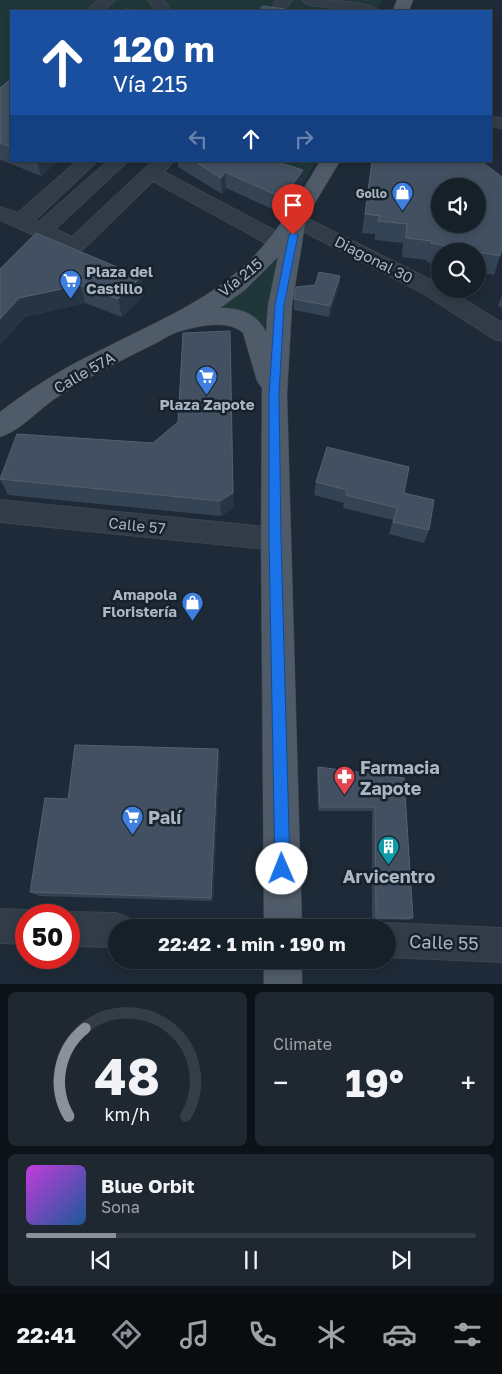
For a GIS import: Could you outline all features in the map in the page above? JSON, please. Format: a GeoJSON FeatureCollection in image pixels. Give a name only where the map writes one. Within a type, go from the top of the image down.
{"type":"FeatureCollection","features":[{"type":"Feature","properties":{"kind":"main road","name":"Vía 215"},"geometry":{"type":"LineString","coordinates":[[174,324],[237,284],[288,231],[329,162]]}},
{"type":"Feature","properties":{"kind":"main road","name":"Vía 215"},"geometry":{"type":"LineString","coordinates":[[274,394],[280,305],[288,231]]}},
{"type":"Feature","properties":{"kind":"main road"},"geometry":{"type":"LineString","coordinates":[[174,324],[204,317],[227,316],[242,320],[252,328],[274,394],[275,539],[284,919]]}},
{"type":"Feature","properties":{"kind":"main road","name":"Calle 57A"},"geometry":{"type":"LineString","coordinates":[[0,427],[23,408],[96,363],[174,324]]}},
{"type":"Feature","properties":{"kind":"main road"},"geometry":{"type":"LineString","coordinates":[[283,969],[283,984]]}},
{"type":"Feature","properties":{"kind":"street"},"geometry":{"type":"LineString","coordinates":[[95,10],[107,0]]}},
{"type":"Feature","properties":{"kind":"street"},"geometry":{"type":"LineString","coordinates":[[310,0],[355,5],[368,10]]}},
{"type":"Feature","properties":{"kind":"street"},"geometry":{"type":"LineString","coordinates":[[356,0],[375,0]]}},
{"type":"Feature","properties":{"kind":"street"},"geometry":{"type":"LineString","coordinates":[[21,222],[87,162]]}},
{"type":"Feature","properties":{"kind":"street"},"geometry":{"type":"LineString","coordinates":[[41,231],[118,162]]}},
{"type":"Feature","properties":{"kind":"street"},"geometry":{"type":"LineString","coordinates":[[0,213],[74,246],[159,166]]}},
{"type":"Feature","properties":{"kind":"street","name":"Diagonal 30"},"geometry":{"type":"LineString","coordinates":[[159,166],[288,231],[428,287],[502,333]]}},
{"type":"Feature","properties":{"kind":"street","name":"Calle 57"},"geometry":{"type":"LineString","coordinates":[[0,512],[275,539]]}},
{"type":"Feature","properties":{"kind":"street"},"geometry":{"type":"LineString","coordinates":[[0,926],[15,927]]}},
{"type":"Feature","properties":{"kind":"street"},"geometry":{"type":"LineString","coordinates":[[80,929],[108,930]]}},
{"type":"Feature","properties":{"kind":"street","name":"Calle 55"},"geometry":{"type":"LineString","coordinates":[[396,940],[502,945]]}},
{"type":"Feature","properties":{"kind":"green space"},"geometry":{"type":"Polygon","coordinates":[[[0,0],[381,0],[377,10],[10,10],[10,81],[0,89],[0,0]]]}},
{"type":"Feature","properties":{"kind":"green space"},"geometry":{"type":"Polygon","coordinates":[[[237,162],[315,162],[302,186],[237,162]]]}},
{"type":"Feature","properties":{"kind":"green space"},"geometry":{"type":"Polygon","coordinates":[[[284,247],[270,289],[263,341],[214,312],[258,278],[284,247]]]}},
{"type":"Feature","properties":{"kind":"building"},"geometry":{"type":"Polygon","coordinates":[[[262,6],[285,9],[284,10],[260,10],[262,6]]]}},
{"type":"Feature","properties":{"kind":"building"},"geometry":{"type":"Polygon","coordinates":[[[10,80],[10,147],[0,143],[0,88],[10,80]]]}},
{"type":"Feature","properties":{"kind":"building"},"geometry":{"type":"Polygon","coordinates":[[[196,162],[277,162],[303,170],[283,198],[225,172],[221,178],[196,162]]]}},
{"type":"Feature","properties":{"kind":"building","name":"Gollo"},"geometry":{"type":"Polygon","coordinates":[[[372,162],[482,162],[502,177],[502,247],[500,256],[486,253],[486,243],[431,243],[432,241],[406,238],[407,224],[378,221],[380,216],[365,214],[372,162]]]}},
{"type":"Feature","properties":{"kind":"building"},"geometry":{"type":"Polygon","coordinates":[[[36,233],[141,277],[118,299],[80,285],[19,298],[0,319],[0,269],[36,233]]]}},
{"type":"Feature","properties":{"kind":"building"},"geometry":{"type":"Polygon","coordinates":[[[319,272],[340,276],[330,306],[294,299],[296,287],[315,285],[319,272]]]}},
{"type":"Feature","properties":{"kind":"building","name":"Plaza Zapote"},"geometry":{"type":"Polygon","coordinates":[[[230,331],[233,493],[220,501],[0,479],[17,434],[153,443],[178,422],[183,333],[230,331]]]}},
{"type":"Feature","properties":{"kind":"building"},"geometry":{"type":"Polygon","coordinates":[[[327,447],[409,467],[404,493],[434,500],[429,530],[393,522],[397,508],[346,495],[347,490],[316,482],[327,447]]]}},
{"type":"Feature","properties":{"kind":"building","name":"Palí"},"geometry":{"type":"Polygon","coordinates":[[[75,745],[218,749],[211,898],[30,892],[45,798],[68,799],[75,745]]]}},
{"type":"Feature","properties":{"kind":"building","name":"Arvicentro"},"geometry":{"type":"Polygon","coordinates":[[[318,767],[404,778],[413,918],[376,918],[375,807],[320,807],[318,767]]]}},
{"type":"Feature","properties":{"kind":"place","name":"Gollo"},"geometry":{"type":"Point","coordinates":[403,212]}},
{"type":"Feature","properties":{"kind":"place","name":"Plaza del Castillo"},"geometry":{"type":"Point","coordinates":[70,299]}},
{"type":"Feature","properties":{"kind":"place","name":"Plaza Zapote"},"geometry":{"type":"Point","coordinates":[207,395]}},
{"type":"Feature","properties":{"kind":"place","name":"Amapola Floristería"},"geometry":{"type":"Point","coordinates":[193,622]}},
{"type":"Feature","properties":{"kind":"place","name":"Farmacia Zapote"},"geometry":{"type":"Point","coordinates":[344,796]}},
{"type":"Feature","properties":{"kind":"place","name":"Palí"},"geometry":{"type":"Point","coordinates":[132,836]}},
{"type":"Feature","properties":{"kind":"place","name":"Arvicentro"},"geometry":{"type":"Point","coordinates":[389,865]}},
{"type":"Feature","properties":{"kind":"route"},"geometry":{"type":"LineString","coordinates":[[282,869],[274,394],[280,305],[293,235]]}}]}
